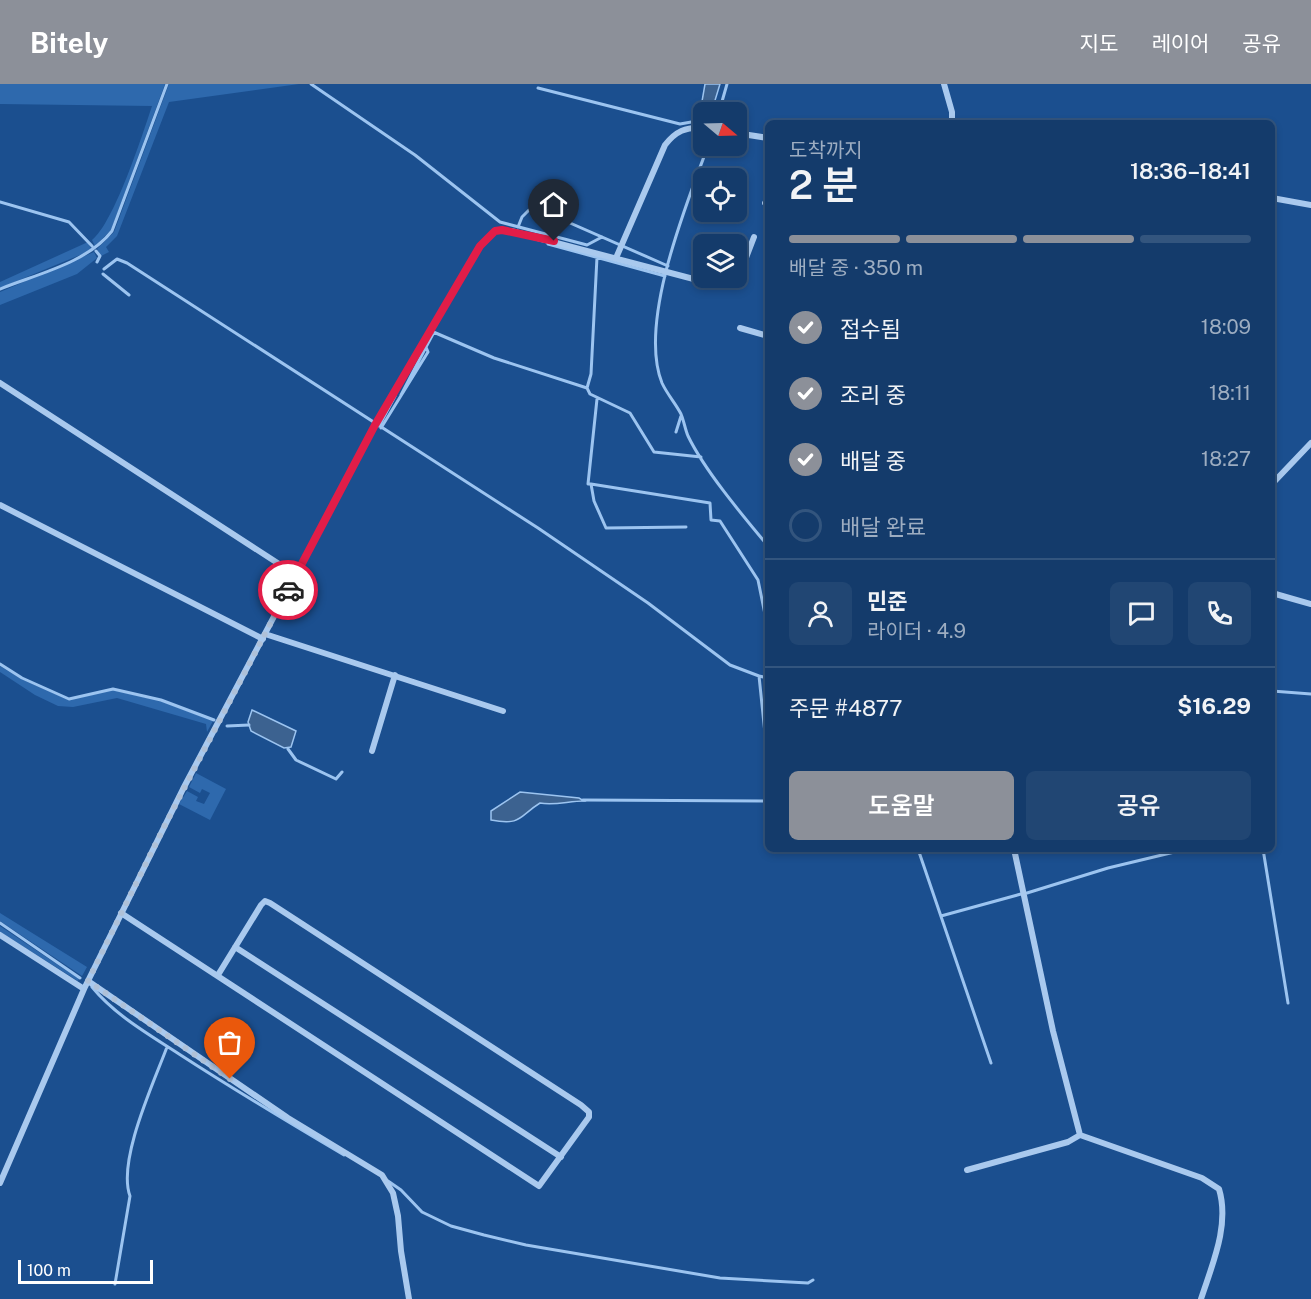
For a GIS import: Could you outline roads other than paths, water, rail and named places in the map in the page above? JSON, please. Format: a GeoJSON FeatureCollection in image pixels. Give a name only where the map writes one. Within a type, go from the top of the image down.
{"type":"FeatureCollection","features":[{"type":"Feature","properties":{"kind":"street"},"geometry":{"type":"LineString","coordinates":[[944,84],[952,120]]}},
{"type":"Feature","properties":{"kind":"street"},"geometry":{"type":"LineString","coordinates":[[616,258],[664,146],[673,135],[680,131],[693,129]]}},
{"type":"Feature","properties":{"kind":"street"},"geometry":{"type":"LineString","coordinates":[[747,135],[765,138]]}},
{"type":"Feature","properties":{"kind":"street"},"geometry":{"type":"LineString","coordinates":[[1275,199],[1311,205]]}},
{"type":"Feature","properties":{"kind":"street"},"geometry":{"type":"LineString","coordinates":[[0,1183],[84,989],[264,636],[387,405],[469,263],[490,235],[495,231],[511,231],[718,286],[732,286],[737,281],[754,237]]}},
{"type":"Feature","properties":{"kind":"street"},"geometry":{"type":"LineString","coordinates":[[740,328],[765,335]]}},
{"type":"Feature","properties":{"kind":"street"},"geometry":{"type":"LineString","coordinates":[[0,383],[296,575]]}},
{"type":"Feature","properties":{"kind":"street"},"geometry":{"type":"LineString","coordinates":[[1275,481],[1311,443]]}},
{"type":"Feature","properties":{"kind":"street"},"geometry":{"type":"LineString","coordinates":[[0,505],[264,636],[395,675],[503,711]]}},
{"type":"Feature","properties":{"kind":"street"},"geometry":{"type":"LineString","coordinates":[[1275,594],[1311,604]]}},
{"type":"Feature","properties":{"kind":"street"},"geometry":{"type":"LineString","coordinates":[[372,751],[395,675]]}},
{"type":"Feature","properties":{"kind":"street"},"geometry":{"type":"LineString","coordinates":[[1015,852],[1053,1031],[1080,1135]]}},
{"type":"Feature","properties":{"kind":"street"},"geometry":{"type":"LineString","coordinates":[[121,913],[539,1186],[589,1117],[589,1112],[270,903],[265,902],[261,905],[218,975]]}},
{"type":"Feature","properties":{"kind":"street"},"geometry":{"type":"LineString","coordinates":[[0,935],[84,989]]}},
{"type":"Feature","properties":{"kind":"street"},"geometry":{"type":"LineString","coordinates":[[235,947],[561,1157]]}},
{"type":"Feature","properties":{"kind":"street"},"geometry":{"type":"LineString","coordinates":[[88,981],[152,1028],[288,1118],[382,1175],[393,1193],[409,1299]]}},
{"type":"Feature","properties":{"kind":"street"},"geometry":{"type":"LineString","coordinates":[[968,1170],[1068,1142],[1080,1135],[1202,1178],[1219,1189],[1223,1200],[1220,1233],[1201,1299]]}},
{"type":"Feature","properties":{"kind":"waterway"},"geometry":{"type":"LineString","coordinates":[[0,289],[75,259],[102,242],[112,231],[167,84]]}},
{"type":"Feature","properties":{"kind":"waterway"},"geometry":{"type":"LineString","coordinates":[[311,84],[415,155],[500,222],[587,245],[602,237]]}},
{"type":"Feature","properties":{"kind":"waterway"},"geometry":{"type":"LineString","coordinates":[[722,102],[727,84]]}},
{"type":"Feature","properties":{"kind":"waterway"},"geometry":{"type":"LineString","coordinates":[[538,88],[680,124],[693,122]]}},
{"type":"Feature","properties":{"kind":"waterway"},"geometry":{"type":"LineString","coordinates":[[704,156],[677,231],[660,297],[656,329],[656,358],[662,383],[681,414],[695,450],[725,493],[765,542]]}},
{"type":"Feature","properties":{"kind":"waterway"},"geometry":{"type":"LineString","coordinates":[[0,202],[69,222],[92,246]]}},
{"type":"Feature","properties":{"kind":"waterway"},"geometry":{"type":"LineString","coordinates":[[518,227],[522,217],[529,210],[545,212],[668,266]]}},
{"type":"Feature","properties":{"kind":"waterway"},"geometry":{"type":"LineString","coordinates":[[548,244],[665,276]]}},
{"type":"Feature","properties":{"kind":"waterway"},"geometry":{"type":"LineString","coordinates":[[96,251],[100,256],[97,262]]}},
{"type":"Feature","properties":{"kind":"waterway"},"geometry":{"type":"LineString","coordinates":[[597,257],[591,374],[587,388],[590,394],[630,413],[654,452],[701,457]]}},
{"type":"Feature","properties":{"kind":"waterway"},"geometry":{"type":"LineString","coordinates":[[104,269],[117,259],[127,263],[538,528],[648,603],[730,665],[759,676],[765,733]]}},
{"type":"Feature","properties":{"kind":"waterway"},"geometry":{"type":"LineString","coordinates":[[103,274],[129,295]]}},
{"type":"Feature","properties":{"kind":"waterway"},"geometry":{"type":"LineString","coordinates":[[431,331],[494,358],[587,388]]}},
{"type":"Feature","properties":{"kind":"waterway"},"geometry":{"type":"LineString","coordinates":[[381,428],[428,352],[426,347],[434,332]]}},
{"type":"Feature","properties":{"kind":"waterway"},"geometry":{"type":"LineString","coordinates":[[401,395],[426,347]]}},
{"type":"Feature","properties":{"kind":"waterway"},"geometry":{"type":"LineString","coordinates":[[379,426],[395,396]]}},
{"type":"Feature","properties":{"kind":"waterway"},"geometry":{"type":"LineString","coordinates":[[597,399],[588,484],[591,484],[594,501],[606,528],[686,527]]}},
{"type":"Feature","properties":{"kind":"waterway"},"geometry":{"type":"LineString","coordinates":[[676,432],[681,416]]}},
{"type":"Feature","properties":{"kind":"waterway"},"geometry":{"type":"LineString","coordinates":[[591,484],[710,503],[711,520],[720,521],[758,580],[765,614]]}},
{"type":"Feature","properties":{"kind":"waterway"},"geometry":{"type":"LineString","coordinates":[[0,664],[22,678],[69,699],[113,689],[161,700],[214,720]]}},
{"type":"Feature","properties":{"kind":"waterway"},"geometry":{"type":"LineString","coordinates":[[759,676],[765,677]]}},
{"type":"Feature","properties":{"kind":"waterway"},"geometry":{"type":"LineString","coordinates":[[1275,691],[1311,694]]}},
{"type":"Feature","properties":{"kind":"waterway"},"geometry":{"type":"LineString","coordinates":[[227,726],[249,725]]}},
{"type":"Feature","properties":{"kind":"waterway"},"geometry":{"type":"LineString","coordinates":[[288,749],[296,760],[336,779],[342,772]]}},
{"type":"Feature","properties":{"kind":"waterway"},"geometry":{"type":"LineString","coordinates":[[583,800],[765,801]]}},
{"type":"Feature","properties":{"kind":"waterway"},"geometry":{"type":"LineString","coordinates":[[919,852],[991,1063]]}},
{"type":"Feature","properties":{"kind":"waterway"},"geometry":{"type":"LineString","coordinates":[[1027,893],[1108,868],[1175,852]]}},
{"type":"Feature","properties":{"kind":"waterway"},"geometry":{"type":"LineString","coordinates":[[1263,852],[1288,1003]]}},
{"type":"Feature","properties":{"kind":"waterway"},"geometry":{"type":"LineString","coordinates":[[941,916],[1021,894]]}},
{"type":"Feature","properties":{"kind":"waterway"},"geometry":{"type":"LineString","coordinates":[[0,923],[80,978]]}},
{"type":"Feature","properties":{"kind":"waterway"},"geometry":{"type":"LineString","coordinates":[[92,987],[121,1015],[144,1031],[240,1093],[344,1155]]}},
{"type":"Feature","properties":{"kind":"waterway"},"geometry":{"type":"LineString","coordinates":[[115,1284],[130,1196],[127,1181],[128,1163],[146,1100],[167,1047]]}},
{"type":"Feature","properties":{"kind":"waterway"},"geometry":{"type":"LineString","coordinates":[[388,1181],[401,1190],[422,1212],[451,1226],[526,1245],[720,1278],[808,1283],[813,1280]]}}]}
